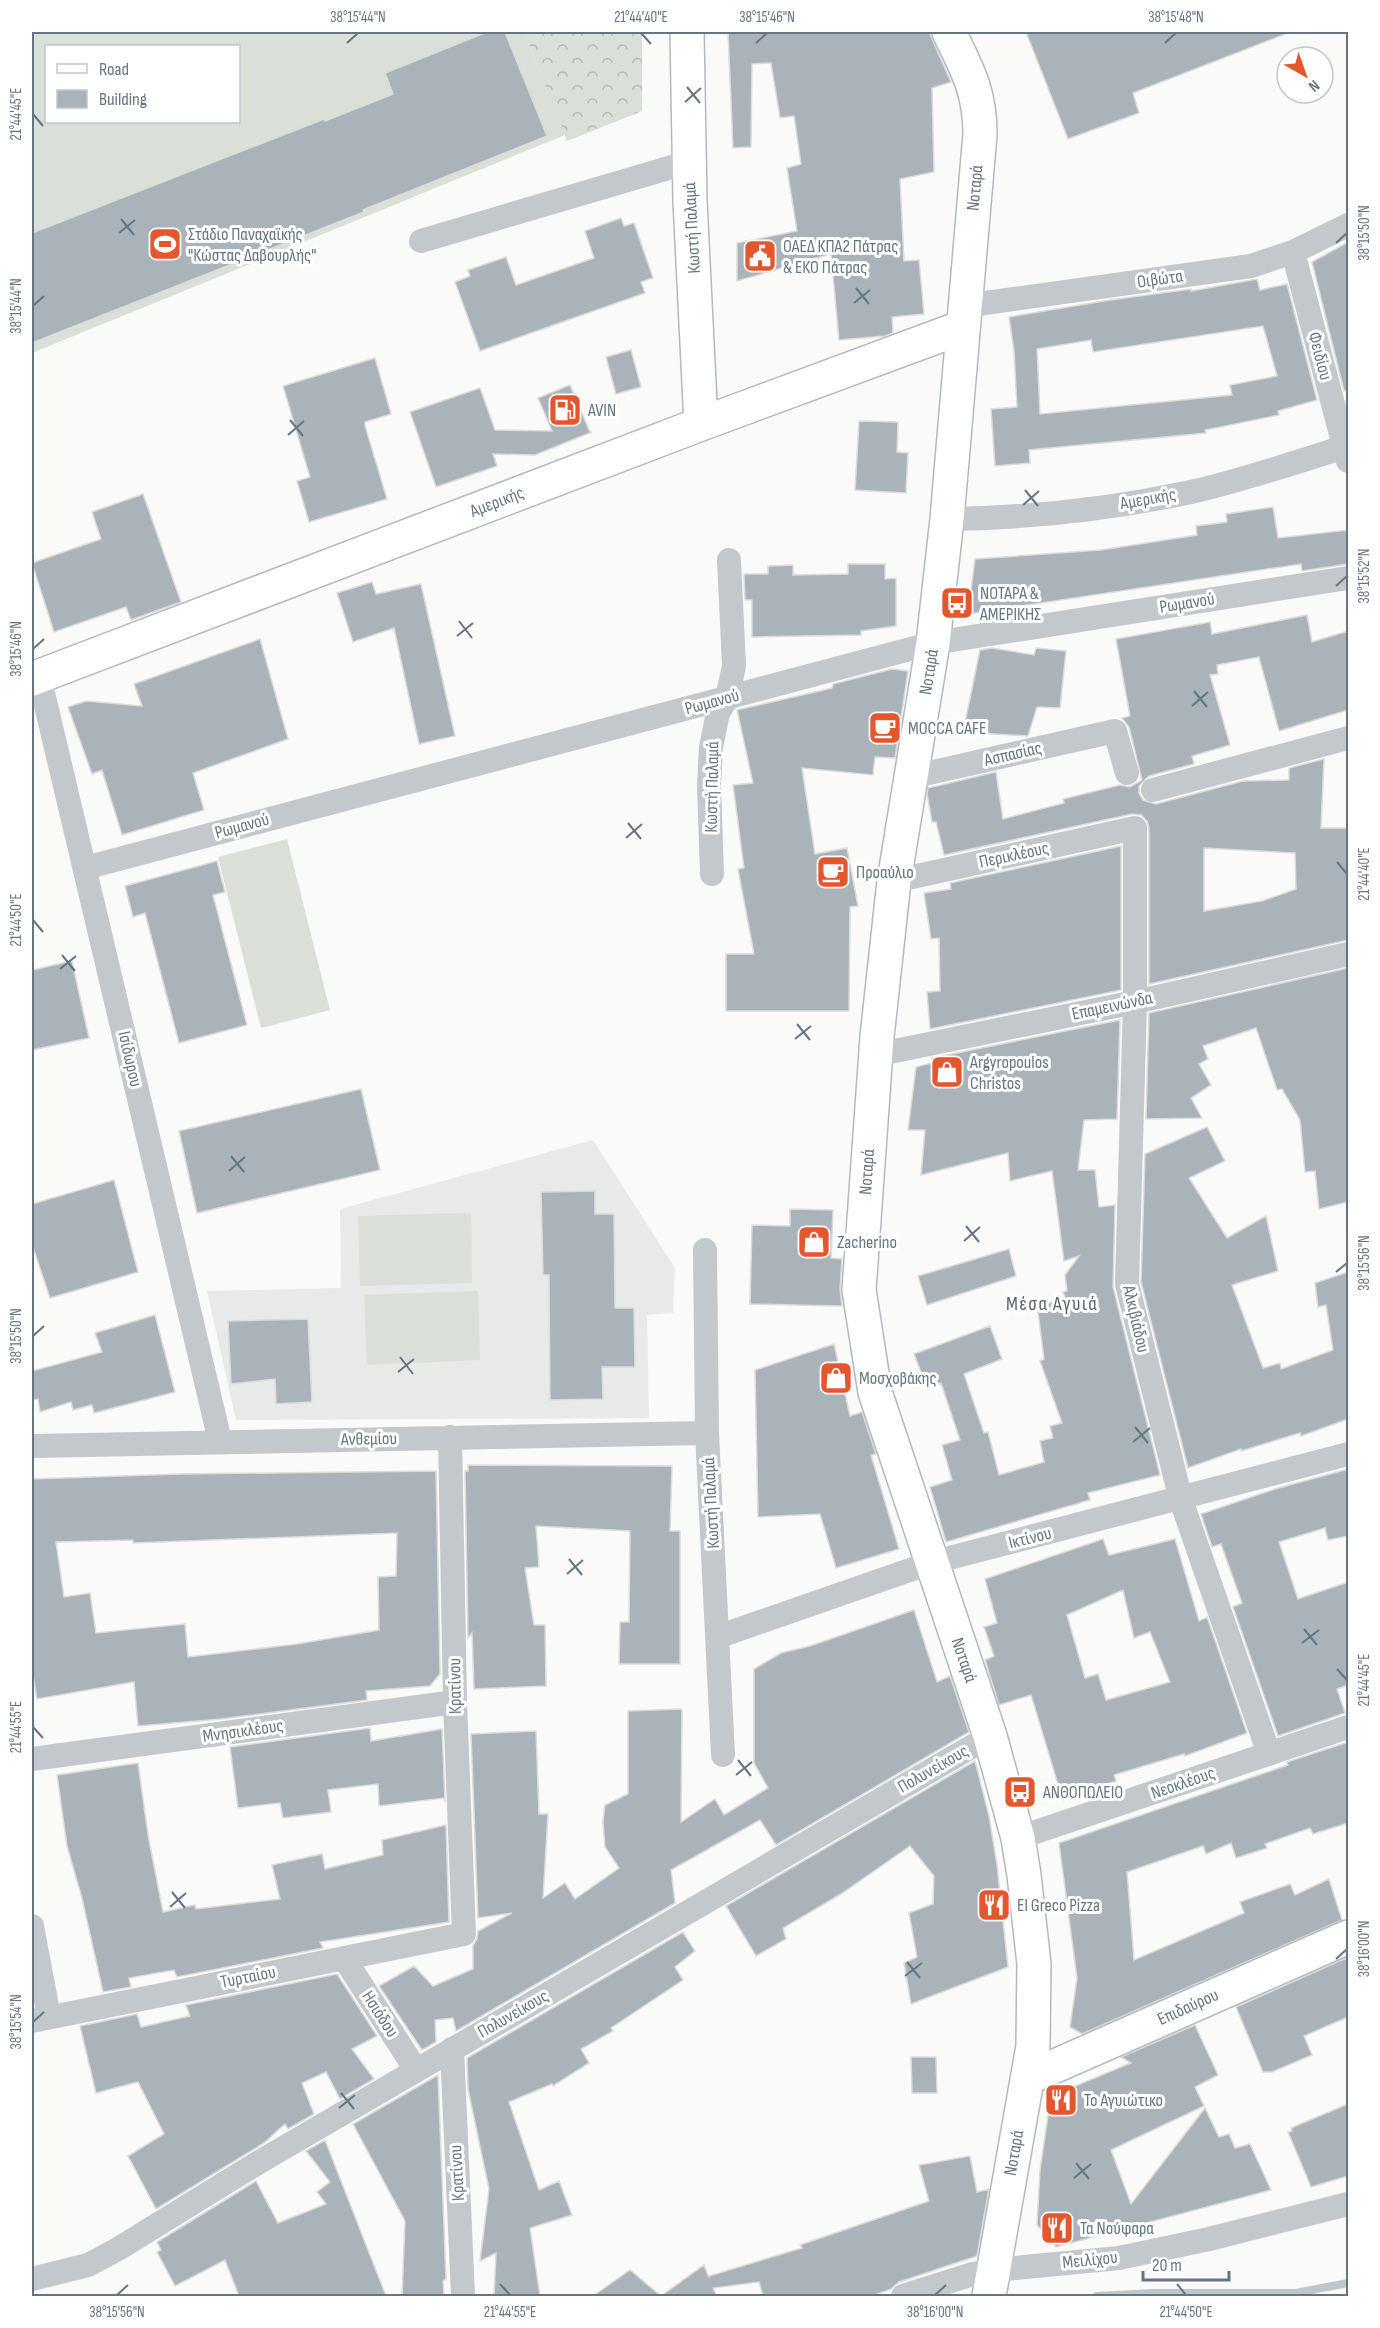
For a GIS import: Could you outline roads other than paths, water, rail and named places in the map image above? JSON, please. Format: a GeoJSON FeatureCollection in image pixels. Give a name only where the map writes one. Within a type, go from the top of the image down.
{"type":"FeatureCollection","features":[{"type":"Feature","properties":{"kind":"main road","name":"Κωστή Παλαμά"},"geometry":{"type":"LineString","coordinates":[[687,32],[689,162],[701,424]]}},
{"type":"Feature","properties":{"kind":"main road","name":"Νοταρά"},"geometry":{"type":"LineString","coordinates":[[949,32],[972,81],[980,110],[980,134],[947,519],[933,643],[894,882],[875,1055],[859,1290],[875,1392],[930,1563],[990,1736],[1018,1838],[1024,1875],[1034,1964],[1032,2046],[992,2283]]}},
{"type":"Feature","properties":{"kind":"main road","name":"Αμερικής"},"geometry":{"type":"LineString","coordinates":[[35,678],[701,424],[964,317]]}},
{"type":"Feature","properties":{"kind":"main road","name":"Επιδαύρου"},"geometry":{"type":"LineString","coordinates":[[1028,2078],[1348,1937]]}},
{"type":"Feature","properties":{"kind":"street"},"geometry":{"type":"LineString","coordinates":[[421,241],[689,162]]}},
{"type":"Feature","properties":{"kind":"street","name":"Οιβώτα"},"geometry":{"type":"LineString","coordinates":[[964,317],[1265,262],[1293,252],[1348,225]]}},
{"type":"Feature","properties":{"kind":"street","name":"Φειδίου"},"geometry":{"type":"LineString","coordinates":[[1293,252],[1346,454]]}},
{"type":"Feature","properties":{"kind":"street","name":"Αμερικής"},"geometry":{"type":"LineString","coordinates":[[947,519],[1034,516],[1159,498],[1346,454]]}},
{"type":"Feature","properties":{"kind":"street","name":"Κωστή Παλαμά"},"geometry":{"type":"LineString","coordinates":[[712,874],[709,786],[711,747],[718,714],[727,698],[735,666],[729,560]]}},
{"type":"Feature","properties":{"kind":"street","name":"Ρωμανού"},"geometry":{"type":"LineString","coordinates":[[85,868],[933,643],[1348,578]]}},
{"type":"Feature","properties":{"kind":"street","name":"Ισίδωρου"},"geometry":{"type":"LineString","coordinates":[[35,678],[85,868],[220,1441]]}},
{"type":"Feature","properties":{"kind":"street","name":"Ασπασίας"},"geometry":{"type":"LineString","coordinates":[[911,777],[1115,731],[1127,773]]}},
{"type":"Feature","properties":{"kind":"street"},"geometry":{"type":"LineString","coordinates":[[1153,790],[1348,738]]}},
{"type":"Feature","properties":{"kind":"street","name":"Περικλέους"},"geometry":{"type":"LineString","coordinates":[[894,882],[1135,828]]}},
{"type":"Feature","properties":{"kind":"street","name":"Αλκιβιάδου"},"geometry":{"type":"LineString","coordinates":[[1135,828],[1135,1002],[1127,1284],[1181,1500],[1269,1754]]}},
{"type":"Feature","properties":{"kind":"street","name":"Επαμεινώνδα"},"geometry":{"type":"LineString","coordinates":[[875,1055],[1135,1002],[1348,954]]}},
{"type":"Feature","properties":{"kind":"street","name":"Κωστή Παλαμά"},"geometry":{"type":"LineString","coordinates":[[705,1250],[707,1433],[723,1755]]}},
{"type":"Feature","properties":{"kind":"street","name":"Ανθεμίου"},"geometry":{"type":"LineString","coordinates":[[32,1446],[707,1433]]}},
{"type":"Feature","properties":{"kind":"street","name":"Κρατίνου"},"geometry":{"type":"LineString","coordinates":[[450,1437],[455,1702],[464,1934]]}},
{"type":"Feature","properties":{"kind":"street","name":"Ικτίνου"},"geometry":{"type":"LineString","coordinates":[[717,1637],[930,1563],[1181,1500],[1348,1454]]}},
{"type":"Feature","properties":{"kind":"street","name":"Μνησικλέους"},"geometry":{"type":"LineString","coordinates":[[32,1759],[455,1702]]}},
{"type":"Feature","properties":{"kind":"street","name":"Νεοκλέους"},"geometry":{"type":"LineString","coordinates":[[1018,1838],[1348,1727]]}},
{"type":"Feature","properties":{"kind":"street","name":"Πολυνείκους"},"geometry":{"type":"LineString","coordinates":[[32,2279],[88,2265],[110,2253],[416,2070],[990,1736]]}},
{"type":"Feature","properties":{"kind":"street"},"geometry":{"type":"LineString","coordinates":[[32,1926],[40,2019]]}},
{"type":"Feature","properties":{"kind":"street","name":"Τυρταίου"},"geometry":{"type":"LineString","coordinates":[[40,2019],[464,1934]]}},
{"type":"Feature","properties":{"kind":"street","name":"Ησιόδου"},"geometry":{"type":"LineString","coordinates":[[344,1958],[416,2070]]}},
{"type":"Feature","properties":{"kind":"street","name":"Κρατίνου"},"geometry":{"type":"LineString","coordinates":[[452,2049],[463,2296]]}},
{"type":"Feature","properties":{"kind":"street","name":"Μειλίχου"},"geometry":{"type":"LineString","coordinates":[[903,2296],[973,2274],[992,2283],[1228,2234],[1348,2204]]}},
{"type":"Feature","properties":{"kind":"waterway"},"geometry":{"type":"LineString","coordinates":[[1097,2296],[1153,2293],[1296,2293],[1348,2283]]}},
{"type":"Feature","properties":{"kind":"place","name":"Στάδιο Παναχαϊκής \"Κώστας Δαβουρλής\""},"geometry":{"type":"Point","coordinates":[165,244]}},
{"type":"Feature","properties":{"kind":"place","name":"ΟΑΕΔ ΚΠΑ2 Πάτρας & ΕΚΟ Πάτρας"},"geometry":{"type":"Point","coordinates":[760,256]}},
{"type":"Feature","properties":{"kind":"place","name":"AVIN"},"geometry":{"type":"Point","coordinates":[565,410]}},
{"type":"Feature","properties":{"kind":"place","name":"ΝΟΤΑΡΑ & ΑΜΕΡΙΚΗΣ"},"geometry":{"type":"Point","coordinates":[957,603]}},
{"type":"Feature","properties":{"kind":"place","name":"MOCCA CAFE"},"geometry":{"type":"Point","coordinates":[885,728]}},
{"type":"Feature","properties":{"kind":"place","name":"Προαύλιο"},"geometry":{"type":"Point","coordinates":[833,872]}},
{"type":"Feature","properties":{"kind":"place","name":"Argyropoulos Christos"},"geometry":{"type":"Point","coordinates":[947,1072]}},
{"type":"Feature","properties":{"kind":"place","name":"Zacherino"},"geometry":{"type":"Point","coordinates":[814,1242]}},
{"type":"Feature","properties":{"kind":"place","name":"Μοσχοβάκης"},"geometry":{"type":"Point","coordinates":[836,1378]}},
{"type":"Feature","properties":{"kind":"place","name":"ΑΝΘΟΠΩΛΕΙΟ"},"geometry":{"type":"Point","coordinates":[1020,1792]}},
{"type":"Feature","properties":{"kind":"place","name":"El Greco Pizza"},"geometry":{"type":"Point","coordinates":[994,1905]}},
{"type":"Feature","properties":{"kind":"place","name":"Το Αγυιώτικο"},"geometry":{"type":"Point","coordinates":[1061,2100]}},
{"type":"Feature","properties":{"kind":"place","name":"Τα Νούφαρα"},"geometry":{"type":"Point","coordinates":[1057,2228]}},
{"type":"Feature","properties":{"kind":"district","name":"Μέσα Αγυιά"},"geometry":{"type":"Point","coordinates":[1052,1304]}}]}
